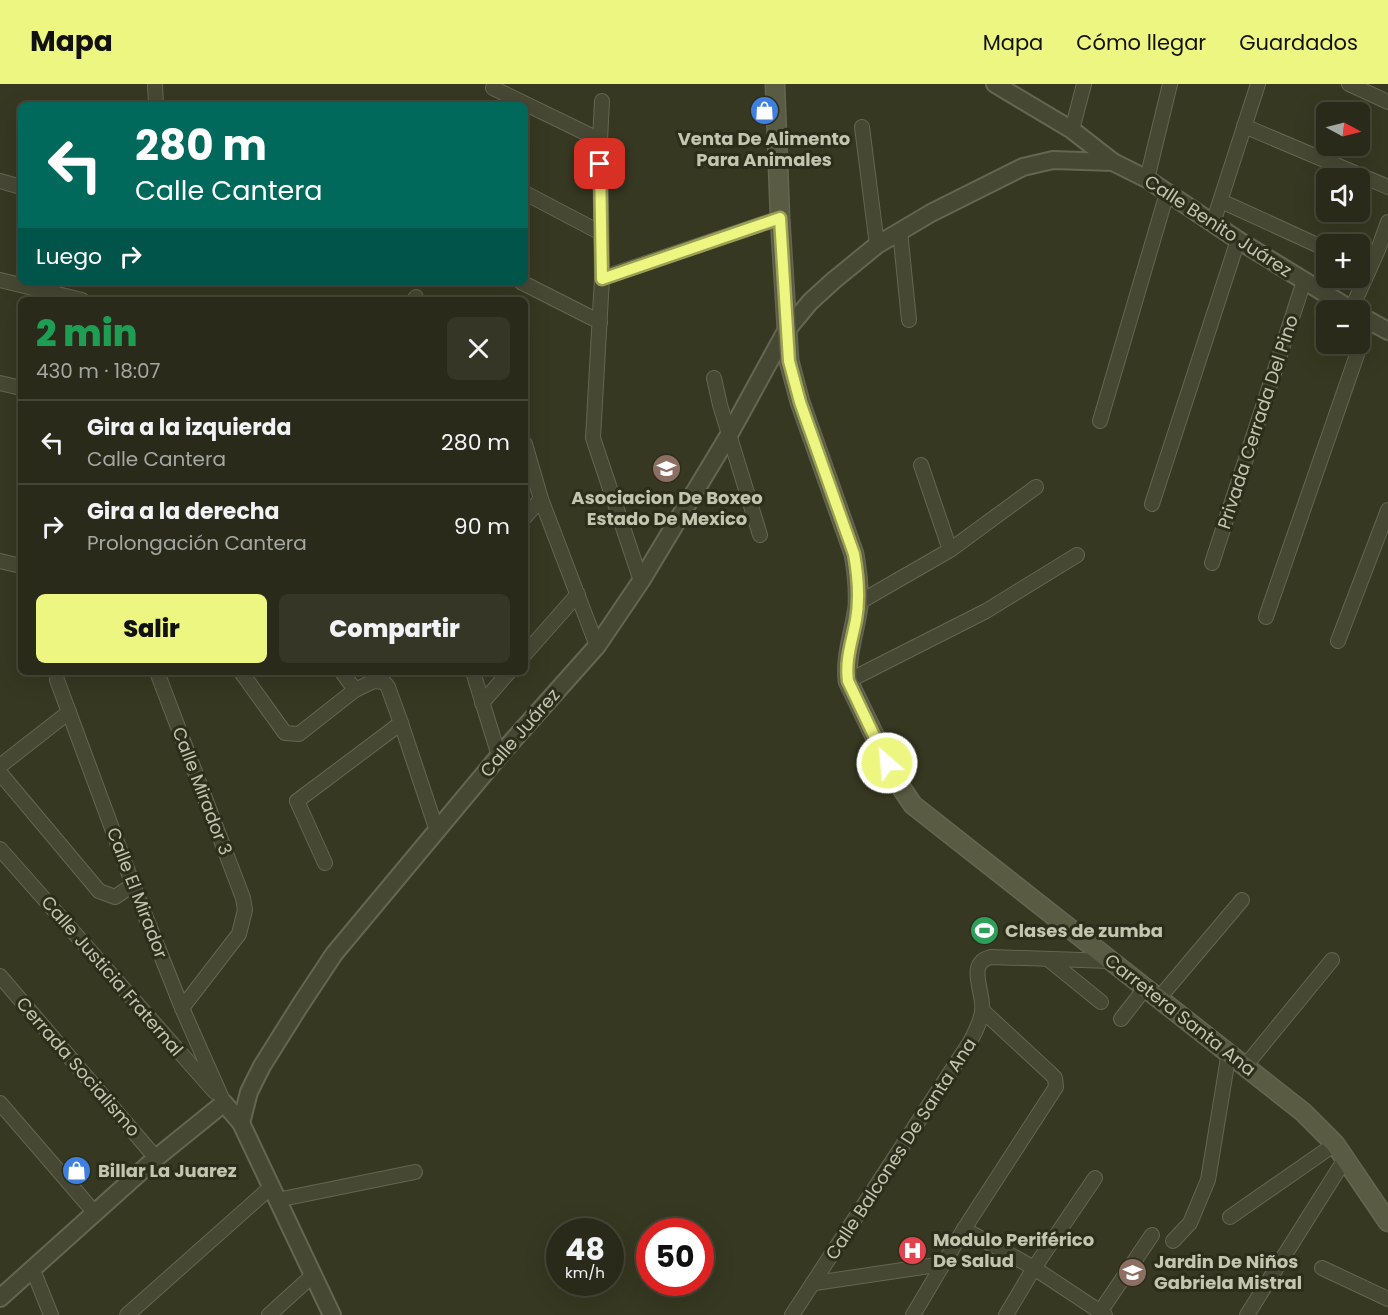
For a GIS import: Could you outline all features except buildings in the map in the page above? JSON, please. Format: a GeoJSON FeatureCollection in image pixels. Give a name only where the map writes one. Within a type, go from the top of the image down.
{"type":"FeatureCollection","features":[{"type":"Feature","properties":{"kind":"main road","name":"Carretera Santa Ana"},"geometry":{"type":"LineString","coordinates":[[776,84],[780,218],[789,361],[800,402],[854,554],[858,603],[846,667],[848,681],[896,780],[913,805],[1303,1112],[1340,1151],[1388,1222]]}},
{"type":"Feature","properties":{"kind":"street"},"geometry":{"type":"LineString","coordinates":[[155,84],[156,102]]}},
{"type":"Feature","properties":{"kind":"street","name":"Calle Benito Juárez"},"geometry":{"type":"LineString","coordinates":[[995,84],[1072,130],[1113,162],[1147,179],[1238,240],[1335,300]]}},
{"type":"Feature","properties":{"kind":"street"},"geometry":{"type":"LineString","coordinates":[[1072,130],[1083,84]]}},
{"type":"Feature","properties":{"kind":"street"},"geometry":{"type":"LineString","coordinates":[[1147,179],[1170,84]]}},
{"type":"Feature","properties":{"kind":"street"},"geometry":{"type":"LineString","coordinates":[[1213,223],[1258,84]]}},
{"type":"Feature","properties":{"kind":"street"},"geometry":{"type":"LineString","coordinates":[[1349,84],[1388,102]]}},
{"type":"Feature","properties":{"kind":"street"},"geometry":{"type":"LineString","coordinates":[[493,88],[522,102]]}},
{"type":"Feature","properties":{"kind":"street"},"geometry":{"type":"LineString","coordinates":[[602,101],[600,140],[602,279],[593,438],[640,581]]}},
{"type":"Feature","properties":{"kind":"street"},"geometry":{"type":"LineString","coordinates":[[528,105],[600,140]]}},
{"type":"Feature","properties":{"kind":"street"},"geometry":{"type":"LineString","coordinates":[[1244,126],[1388,187]]}},
{"type":"Feature","properties":{"kind":"street"},"geometry":{"type":"LineString","coordinates":[[862,127],[877,245]]}},
{"type":"Feature","properties":{"kind":"street","name":"Calle Benito Juárez"},"geometry":{"type":"LineString","coordinates":[[786,331],[810,302],[832,281],[877,245],[972,192],[1023,167],[1039,162],[1053,160],[1113,162]]}},
{"type":"Feature","properties":{"kind":"street"},"geometry":{"type":"LineString","coordinates":[[0,181],[18,186]]}},
{"type":"Feature","properties":{"kind":"street"},"geometry":{"type":"LineString","coordinates":[[1100,421],[1167,193]]}},
{"type":"Feature","properties":{"kind":"street"},"geometry":{"type":"LineString","coordinates":[[528,195],[600,233]]}},
{"type":"Feature","properties":{"kind":"street"},"geometry":{"type":"LineString","coordinates":[[1221,201],[1316,244]]}},
{"type":"Feature","properties":{"kind":"street"},"geometry":{"type":"LineString","coordinates":[[602,279],[780,218]]}},
{"type":"Feature","properties":{"kind":"street"},"geometry":{"type":"LineString","coordinates":[[1370,262],[1383,252],[1388,222]]}},
{"type":"Feature","properties":{"kind":"street"},"geometry":{"type":"LineString","coordinates":[[900,231],[909,321]]}},
{"type":"Feature","properties":{"kind":"street"},"geometry":{"type":"LineString","coordinates":[[1152,504],[1238,240]]}},
{"type":"Feature","properties":{"kind":"street"},"geometry":{"type":"LineString","coordinates":[[0,280],[18,284]]}},
{"type":"Feature","properties":{"kind":"street","name":"Privada Cerrada Del Pino"},"geometry":{"type":"LineString","coordinates":[[1212,563],[1304,281]]}},
{"type":"Feature","properties":{"kind":"street"},"geometry":{"type":"LineString","coordinates":[[20,285],[70,297]]}},
{"type":"Feature","properties":{"kind":"street"},"geometry":{"type":"LineString","coordinates":[[527,285],[600,322]]}},
{"type":"Feature","properties":{"kind":"street"},"geometry":{"type":"LineString","coordinates":[[1370,320],[1388,331]]}},
{"type":"Feature","properties":{"kind":"street","name":"Calle Juárez"},"geometry":{"type":"LineString","coordinates":[[241,1123],[246,1100],[262,1066],[334,954],[499,756],[597,646],[640,581],[729,435],[786,331]]}},
{"type":"Feature","properties":{"kind":"street"},"geometry":{"type":"LineString","coordinates":[[1266,617],[1352,354]]}},
{"type":"Feature","properties":{"kind":"street"},"geometry":{"type":"LineString","coordinates":[[714,378],[760,535]]}},
{"type":"Feature","properties":{"kind":"street"},"geometry":{"type":"LineString","coordinates":[[0,383],[18,387]]}},
{"type":"Feature","properties":{"kind":"street"},"geometry":{"type":"LineString","coordinates":[[528,454],[541,500],[597,646]]}},
{"type":"Feature","properties":{"kind":"street"},"geometry":{"type":"LineString","coordinates":[[921,465],[950,550]]}},
{"type":"Feature","properties":{"kind":"street"},"geometry":{"type":"LineString","coordinates":[[858,603],[950,550],[1036,487]]}},
{"type":"Feature","properties":{"kind":"street"},"geometry":{"type":"LineString","coordinates":[[528,514],[541,500]]}},
{"type":"Feature","properties":{"kind":"street"},"geometry":{"type":"LineString","coordinates":[[1338,641],[1384,536],[1388,510]]}},
{"type":"Feature","properties":{"kind":"street"},"geometry":{"type":"LineString","coordinates":[[848,681],[986,611],[1077,555]]}},
{"type":"Feature","properties":{"kind":"street"},"geometry":{"type":"LineString","coordinates":[[0,561],[18,565]]}},
{"type":"Feature","properties":{"kind":"street"},"geometry":{"type":"LineString","coordinates":[[528,651],[578,594]]}},
{"type":"Feature","properties":{"kind":"street","name":"Calle Mirador 3"},"geometry":{"type":"LineString","coordinates":[[158,675],[243,898],[245,910],[239,934],[182,1008]]}},
{"type":"Feature","properties":{"kind":"street"},"geometry":{"type":"LineString","coordinates":[[243,675],[285,733],[292,734],[299,734],[355,690],[374,681],[384,682],[401,723],[437,831]]}},
{"type":"Feature","properties":{"kind":"street"},"geometry":{"type":"LineString","coordinates":[[344,675],[355,690]]}},
{"type":"Feature","properties":{"kind":"street"},"geometry":{"type":"LineString","coordinates":[[474,675],[499,756]]}},
{"type":"Feature","properties":{"kind":"street"},"geometry":{"type":"LineString","coordinates":[[482,703],[506,675]]}},
{"type":"Feature","properties":{"kind":"street","name":"Calle El Mirador"},"geometry":{"type":"LineString","coordinates":[[57,680],[133,885],[182,1008],[224,1103]]}},
{"type":"Feature","properties":{"kind":"street"},"geometry":{"type":"LineString","coordinates":[[0,766],[69,712]]}},
{"type":"Feature","properties":{"kind":"street"},"geometry":{"type":"LineString","coordinates":[[325,863],[297,801],[401,723]]}},
{"type":"Feature","properties":{"kind":"street"},"geometry":{"type":"LineString","coordinates":[[0,773],[99,891],[115,897],[133,885]]}},
{"type":"Feature","properties":{"kind":"street","name":"Calle Justicia Fraternal"},"geometry":{"type":"LineString","coordinates":[[0,849],[224,1103]]}},
{"type":"Feature","properties":{"kind":"street"},"geometry":{"type":"LineString","coordinates":[[1121,1019],[1153,992],[1242,900]]}},
{"type":"Feature","properties":{"kind":"street","name":"Calle Balcones De Santa Ana"},"geometry":{"type":"LineString","coordinates":[[792,1315],[970,1042],[978,1027],[982,1011],[977,973],[983,960],[992,957],[1110,962]]}},
{"type":"Feature","properties":{"kind":"street"},"geometry":{"type":"LineString","coordinates":[[1048,959],[1101,1002]]}},
{"type":"Feature","properties":{"kind":"street"},"geometry":{"type":"LineString","coordinates":[[1246,1065],[1332,960]]}},
{"type":"Feature","properties":{"kind":"street","name":"Cerrada Socialismo"},"geometry":{"type":"LineString","coordinates":[[0,976],[156,1158]]}},
{"type":"Feature","properties":{"kind":"street"},"geometry":{"type":"LineString","coordinates":[[913,1315],[964,1229],[1054,1092],[1057,1083],[1049,1071],[982,1011]]}},
{"type":"Feature","properties":{"kind":"street"},"geometry":{"type":"LineString","coordinates":[[1173,1241],[1190,1223],[1208,1180],[1229,1052]]}},
{"type":"Feature","properties":{"kind":"street"},"geometry":{"type":"LineString","coordinates":[[0,1103],[94,1212]]}},
{"type":"Feature","properties":{"kind":"street"},"geometry":{"type":"LineString","coordinates":[[0,1298],[156,1158],[224,1103],[241,1123],[332,1315]]}},
{"type":"Feature","properties":{"kind":"street"},"geometry":{"type":"LineString","coordinates":[[1230,1217],[1340,1151]]}},
{"type":"Feature","properties":{"kind":"street"},"geometry":{"type":"LineString","coordinates":[[1247,1315],[1340,1151]]}},
{"type":"Feature","properties":{"kind":"street"},"geometry":{"type":"LineString","coordinates":[[128,1315],[274,1193],[415,1172]]}},
{"type":"Feature","properties":{"kind":"street"},"geometry":{"type":"LineString","coordinates":[[1006,1315],[1034,1268],[1095,1178]]}},
{"type":"Feature","properties":{"kind":"street"},"geometry":{"type":"LineString","coordinates":[[964,1229],[1034,1268],[1101,1314],[1152,1235]]}},
{"type":"Feature","properties":{"kind":"street"},"geometry":{"type":"LineString","coordinates":[[815,1283],[943,1264]]}},
{"type":"Feature","properties":{"kind":"street"},"geometry":{"type":"LineString","coordinates":[[1322,1268],[1388,1299]]}},
{"type":"Feature","properties":{"kind":"street"},"geometry":{"type":"LineString","coordinates":[[33,1270],[51,1315]]}},
{"type":"Feature","properties":{"kind":"street"},"geometry":{"type":"LineString","coordinates":[[269,1315],[313,1275]]}},
{"type":"Feature","properties":{"kind":"place","name":"Venta De Alimento Para Animales"},"geometry":{"type":"Point","coordinates":[764,110]}},
{"type":"Feature","properties":{"kind":"place","name":"Asociacion De Boxeo Estado De Mexico"},"geometry":{"type":"Point","coordinates":[667,469]}},
{"type":"Feature","properties":{"kind":"place","name":"Clases de zumba"},"geometry":{"type":"Point","coordinates":[984,931]}},
{"type":"Feature","properties":{"kind":"place","name":"Billar La Juarez"},"geometry":{"type":"Point","coordinates":[77,1171]}},
{"type":"Feature","properties":{"kind":"place","name":"Modulo Periférico De Salud"},"geometry":{"type":"Point","coordinates":[912,1250]}},
{"type":"Feature","properties":{"kind":"place","name":"Jardin De Niños Gabriela Mistral"},"geometry":{"type":"Point","coordinates":[1133,1272]}},
{"type":"Feature","properties":{"kind":"route"},"geometry":{"type":"LineString","coordinates":[[600,164],[602,279],[780,218],[789,361],[819,459],[854,554],[857,573],[858,603],[846,667],[848,681],[887,763]]}}]}
